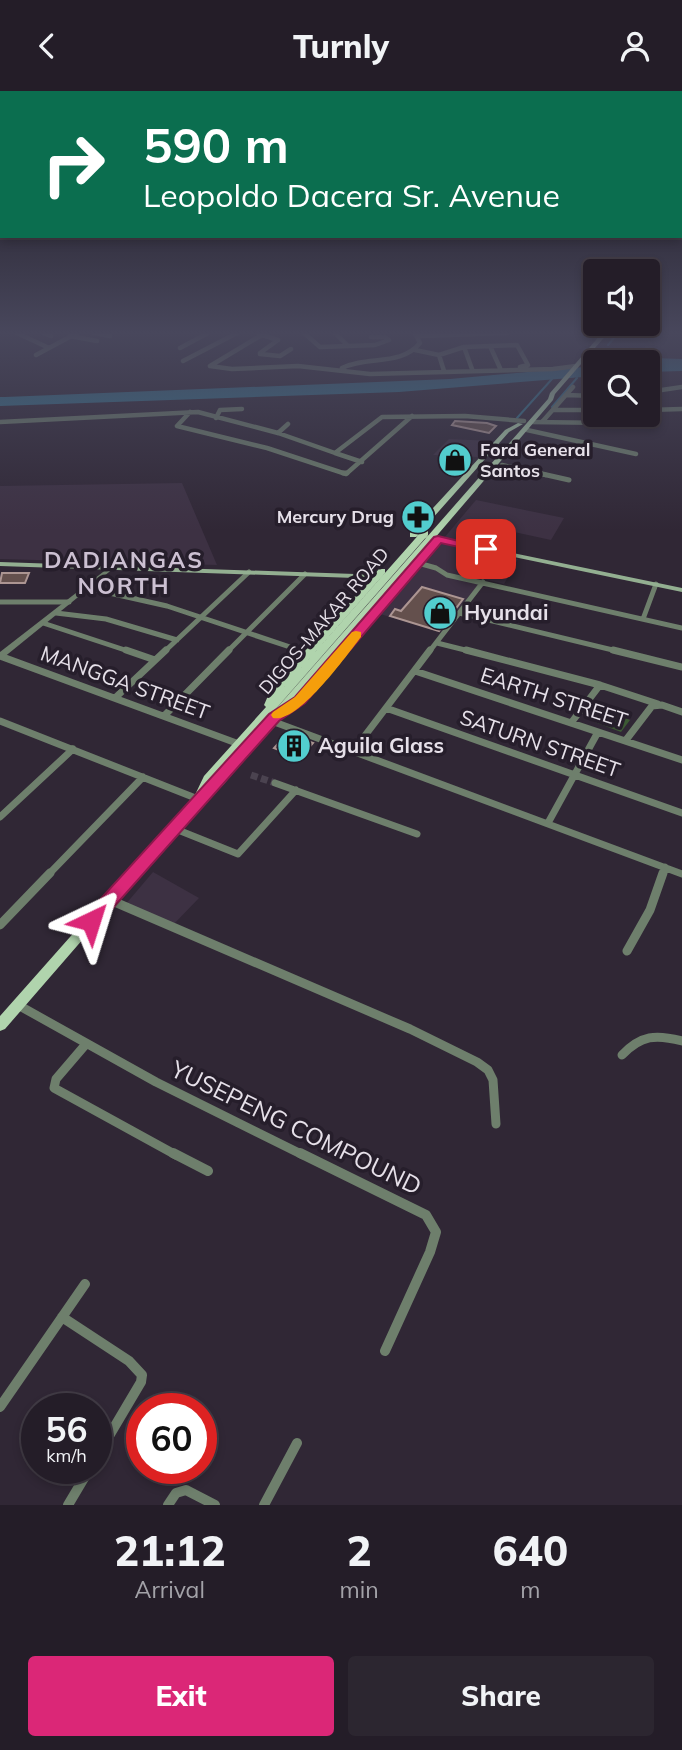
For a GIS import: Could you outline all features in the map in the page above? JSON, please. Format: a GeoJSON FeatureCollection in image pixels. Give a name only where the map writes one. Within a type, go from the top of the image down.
{"type":"FeatureCollection","features":[{"type":"Feature","properties":{"kind":"main road","name":"DIGOS-MAKAR ROAD"},"geometry":{"type":"LineString","coordinates":[[1,1021],[198,799],[219,782],[268,718],[551,399]]}},
{"type":"Feature","properties":{"kind":"main road","name":"DIGOS-MAKAR ROAD"},"geometry":{"type":"LineString","coordinates":[[198,799],[208,779],[239,744],[268,718],[300,700],[527,435],[526,425]]}},
{"type":"Feature","properties":{"kind":"main road","name":"DIGOS-MAKAR ROAD"},"geometry":{"type":"LineString","coordinates":[[268,718],[274,691],[507,431],[526,425]]}},
{"type":"Feature","properties":{"kind":"main road"},"geometry":{"type":"LineString","coordinates":[[414,534],[682,590]]}},
{"type":"Feature","properties":{"kind":"main road"},"geometry":{"type":"LineString","coordinates":[[0,564],[405,578]]}},
{"type":"Feature","properties":{"kind":"street"},"geometry":{"type":"LineString","coordinates":[[542,422],[563,399]]}},
{"type":"Feature","properties":{"kind":"street"},"geometry":{"type":"LineString","coordinates":[[216,418],[220,410],[242,409]]}},
{"type":"Feature","properties":{"kind":"street"},"geometry":{"type":"LineString","coordinates":[[660,410],[682,409]]}},
{"type":"Feature","properties":{"kind":"street"},"geometry":{"type":"LineString","coordinates":[[553,410],[583,410]]}},
{"type":"Feature","properties":{"kind":"street"},"geometry":{"type":"LineString","coordinates":[[190,412],[177,426],[284,453],[344,474],[350,473],[412,416]]}},
{"type":"Feature","properties":{"kind":"street"},"geometry":{"type":"LineString","coordinates":[[0,422],[190,412],[278,433],[362,462]]}},
{"type":"Feature","properties":{"kind":"street"},"geometry":{"type":"LineString","coordinates":[[335,453],[379,418],[412,416],[488,417],[636,454]]}},
{"type":"Feature","properties":{"kind":"street"},"geometry":{"type":"LineString","coordinates":[[526,425],[542,422],[583,422]]}},
{"type":"Feature","properties":{"kind":"street"},"geometry":{"type":"LineString","coordinates":[[278,433],[289,425]]}},
{"type":"Feature","properties":{"kind":"street"},"geometry":{"type":"LineString","coordinates":[[502,465],[569,480]]}},
{"type":"Feature","properties":{"kind":"street"},"geometry":{"type":"LineString","coordinates":[[418,563],[436,568],[444,574],[682,628]]}},
{"type":"Feature","properties":{"kind":"street"},"geometry":{"type":"LineString","coordinates":[[0,656],[112,567]]}},
{"type":"Feature","properties":{"kind":"street"},"geometry":{"type":"LineString","coordinates":[[115,698],[249,572]]}},
{"type":"Feature","properties":{"kind":"street"},"geometry":{"type":"LineString","coordinates":[[164,716],[305,574]]}},
{"type":"Feature","properties":{"kind":"street"},"geometry":{"type":"LineString","coordinates":[[354,750],[483,583]]}},
{"type":"Feature","properties":{"kind":"street"},"geometry":{"type":"LineString","coordinates":[[643,619],[656,584]]}},
{"type":"Feature","properties":{"kind":"street"},"geometry":{"type":"LineString","coordinates":[[87,588],[135,597],[308,653]]}},
{"type":"Feature","properties":{"kind":"street"},"geometry":{"type":"LineString","coordinates":[[0,602],[69,602]]}},
{"type":"Feature","properties":{"kind":"street"},"geometry":{"type":"LineString","coordinates":[[56,613],[106,619],[177,640]]}},
{"type":"Feature","properties":{"kind":"street"},"geometry":{"type":"LineString","coordinates":[[459,613],[682,667]]}},
{"type":"Feature","properties":{"kind":"street"},"geometry":{"type":"LineString","coordinates":[[43,623],[155,660]]}},
{"type":"Feature","properties":{"kind":"street"},"geometry":{"type":"LineString","coordinates":[[437,643],[600,685],[682,712]]}},
{"type":"Feature","properties":{"kind":"street","name":"MANGGA STREET"},"geometry":{"type":"LineString","coordinates":[[0,656],[239,744]]}},
{"type":"Feature","properties":{"kind":"street","name":"EARTH STREET"},"geometry":{"type":"LineString","coordinates":[[415,671],[682,760]]}},
{"type":"Feature","properties":{"kind":"street"},"geometry":{"type":"LineString","coordinates":[[570,723],[600,685]]}},
{"type":"Feature","properties":{"kind":"street"},"geometry":{"type":"LineString","coordinates":[[626,740],[649,709],[662,705]]}},
{"type":"Feature","properties":{"kind":"street","name":"SATURN STREET"},"geometry":{"type":"LineString","coordinates":[[386,708],[682,813]]}},
{"type":"Feature","properties":{"kind":"street"},"geometry":{"type":"LineString","coordinates":[[268,718],[682,874]]}},
{"type":"Feature","properties":{"kind":"street"},"geometry":{"type":"LineString","coordinates":[[2,724],[198,799]]}},
{"type":"Feature","properties":{"kind":"street"},"geometry":{"type":"LineString","coordinates":[[548,823],[598,732]]}},
{"type":"Feature","properties":{"kind":"street"},"geometry":{"type":"LineString","coordinates":[[0,817],[73,749]]}},
{"type":"Feature","properties":{"kind":"street"},"geometry":{"type":"LineString","coordinates":[[0,925],[143,777]]}},
{"type":"Feature","properties":{"kind":"street"},"geometry":{"type":"LineString","coordinates":[[275,783],[417,834]]}},
{"type":"Feature","properties":{"kind":"street"},"geometry":{"type":"LineString","coordinates":[[173,828],[238,854],[296,790]]}},
{"type":"Feature","properties":{"kind":"street"},"geometry":{"type":"LineString","coordinates":[[627,951],[650,910],[665,867]]}},
{"type":"Feature","properties":{"kind":"street"},"geometry":{"type":"LineString","coordinates":[[110,900],[411,1029],[477,1062],[488,1070],[493,1080],[496,1124]]}},
{"type":"Feature","properties":{"kind":"street","name":"YUSEPENG COMPOUND"},"geometry":{"type":"LineString","coordinates":[[18,1005],[156,1082],[288,1145],[426,1216],[436,1232],[430,1252],[385,1351]]}},
{"type":"Feature","properties":{"kind":"street"},"geometry":{"type":"LineString","coordinates":[[622,1055],[636,1039],[646,1036],[655,1035],[682,1041]]}},
{"type":"Feature","properties":{"kind":"street"},"geometry":{"type":"LineString","coordinates":[[86,1044],[56,1079],[54,1088],[103,1117],[208,1171]]}},
{"type":"Feature","properties":{"kind":"street"},"geometry":{"type":"LineString","coordinates":[[0,1407],[85,1284]]}},
{"type":"Feature","properties":{"kind":"street"},"geometry":{"type":"LineString","coordinates":[[62,1317],[129,1361],[142,1375],[141,1382],[112,1431]]}},
{"type":"Feature","properties":{"kind":"street"},"geometry":{"type":"LineString","coordinates":[[264,1505],[297,1443]]}},
{"type":"Feature","properties":{"kind":"street"},"geometry":{"type":"LineString","coordinates":[[68,1505],[80,1484]]}},
{"type":"Feature","properties":{"kind":"street"},"geometry":{"type":"LineString","coordinates":[[168,1505],[180,1490],[197,1495],[215,1505]]}},
{"type":"Feature","properties":{"kind":"shaded area"},"geometry":{"type":"Polygon","coordinates":[[[449,439],[493,441],[478,457],[433,455],[449,439]]]}},
{"type":"Feature","properties":{"kind":"shaded area"},"geometry":{"type":"Polygon","coordinates":[[[182,483],[217,565],[0,559],[0,486],[182,483]]]}},
{"type":"Feature","properties":{"kind":"shaded area"},"geometry":{"type":"Polygon","coordinates":[[[476,500],[564,518],[551,540],[514,532],[502,550],[444,538],[476,500]]]}},
{"type":"Feature","properties":{"kind":"shaded area"},"geometry":{"type":"Polygon","coordinates":[[[441,543],[518,559],[504,584],[483,579],[442,632],[380,614],[441,543]]]}},
{"type":"Feature","properties":{"kind":"shaded area"},"geometry":{"type":"Polygon","coordinates":[[[153,872],[199,898],[171,927],[125,905],[153,872]]]}},
{"type":"Feature","properties":{"kind":"green space"},"geometry":{"type":"Polygon","coordinates":[[[596,707],[630,720],[621,732],[587,719],[596,707]]]}},
{"type":"Feature","properties":{"kind":"water"},"geometry":{"type":"Polygon","coordinates":[[[0,399],[200,399],[0,406],[0,399]]]}},
{"type":"Feature","properties":{"kind":"building"},"geometry":{"type":"Polygon","coordinates":[[[455,421],[496,426],[489,433],[452,425],[455,421]]]}},
{"type":"Feature","properties":{"kind":"building"},"geometry":{"type":"Polygon","coordinates":[[[476,526],[494,530],[485,543],[467,539],[476,526]]]}},
{"type":"Feature","properties":{"kind":"building"},"geometry":{"type":"Polygon","coordinates":[[[2,573],[29,573],[25,583],[0,583],[2,573]]]}},
{"type":"Feature","properties":{"kind":"building"},"geometry":{"type":"Polygon","coordinates":[[[422,587],[463,599],[439,631],[390,616],[395,609],[401,611],[422,587]]]}},
{"type":"Feature","properties":{"kind":"building","name":"Aguila Glass"},"geometry":{"type":"Polygon","coordinates":[[[287,734],[313,743],[300,758],[274,748],[287,734]]]}},
{"type":"Feature","properties":{"kind":"waterway"},"geometry":{"type":"LineString","coordinates":[[517,418],[534,399]]}},
{"type":"Feature","properties":{"kind":"waterway"},"geometry":{"type":"LineString","coordinates":[[552,407],[559,399]]}},
{"type":"Feature","properties":{"kind":"tunnel"},"geometry":{"type":"LineString","coordinates":[[251,775],[275,783]]}},
{"type":"Feature","properties":{"kind":"slow traffic"},"geometry":{"type":"LineString","coordinates":[[278,715],[300,700],[356,635]]}},
{"type":"Feature","properties":{"kind":"place","name":"Ford General Santos"},"geometry":{"type":"Point","coordinates":[455,460]}},
{"type":"Feature","properties":{"kind":"place","name":"Mercury Drug"},"geometry":{"type":"Point","coordinates":[418,517]}},
{"type":"Feature","properties":{"kind":"place","name":"Hyundai"},"geometry":{"type":"Point","coordinates":[440,613]}},
{"type":"Feature","properties":{"kind":"place","name":"Aguila Glass"},"geometry":{"type":"Point","coordinates":[294,746]}},
{"type":"Feature","properties":{"kind":"district","name":"DADIANGAS NORTH"},"geometry":{"type":"Point","coordinates":[124,573]}},
{"type":"Feature","properties":{"kind":"route"},"geometry":{"type":"LineString","coordinates":[[91,921],[198,799],[219,782],[274,717],[300,700],[438,539],[486,549]]}}]}
